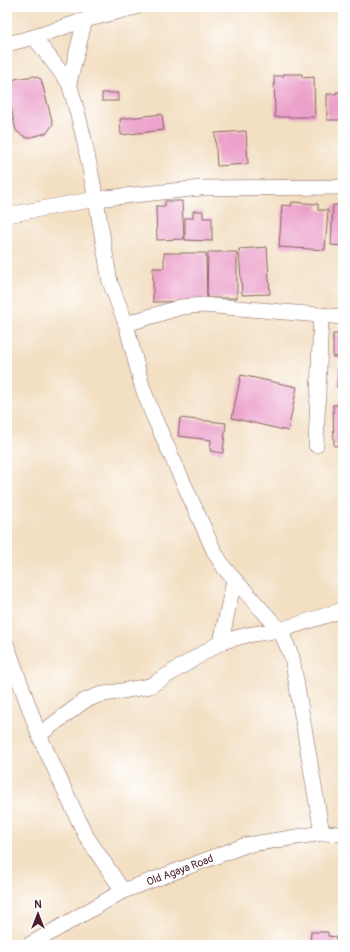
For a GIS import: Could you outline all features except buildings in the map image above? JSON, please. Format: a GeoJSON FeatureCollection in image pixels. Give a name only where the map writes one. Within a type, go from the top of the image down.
{"type":"FeatureCollection","features":[{"type":"Feature","properties":{"kind":"street"},"geometry":{"type":"LineString","coordinates":[[7,44],[34,37],[85,20],[136,7]]}},
{"type":"Feature","properties":{"kind":"street"},"geometry":{"type":"LineString","coordinates":[[69,83],[85,20]]}},
{"type":"Feature","properties":{"kind":"street"},"geometry":{"type":"LineString","coordinates":[[34,37],[69,83],[78,115],[96,199],[110,282],[126,324],[142,386],[153,415],[215,553],[224,569],[248,593],[280,630],[292,657],[322,833]]}},
{"type":"Feature","properties":{"kind":"street"},"geometry":{"type":"LineString","coordinates":[[7,215],[96,199],[201,188],[343,187]]}},
{"type":"Feature","properties":{"kind":"street"},"geometry":{"type":"LineString","coordinates":[[126,324],[181,307],[203,305],[343,317]]}},
{"type":"Feature","properties":{"kind":"street"},"geometry":{"type":"LineString","coordinates":[[316,445],[321,315]]}},
{"type":"Feature","properties":{"kind":"street"},"geometry":{"type":"LineString","coordinates":[[221,642],[234,580]]}},
{"type":"Feature","properties":{"kind":"street"},"geometry":{"type":"LineString","coordinates":[[40,735],[84,702],[98,695],[150,686],[221,642],[247,634],[280,630],[343,610]]}},
{"type":"Feature","properties":{"kind":"street"},"geometry":{"type":"LineString","coordinates":[[7,646],[40,735],[86,836],[123,891]]}},
{"type":"Feature","properties":{"kind":"street","name":"Old Agaya Road"},"geometry":{"type":"LineString","coordinates":[[29,945],[123,891],[246,845],[322,833],[343,834]]}}]}
